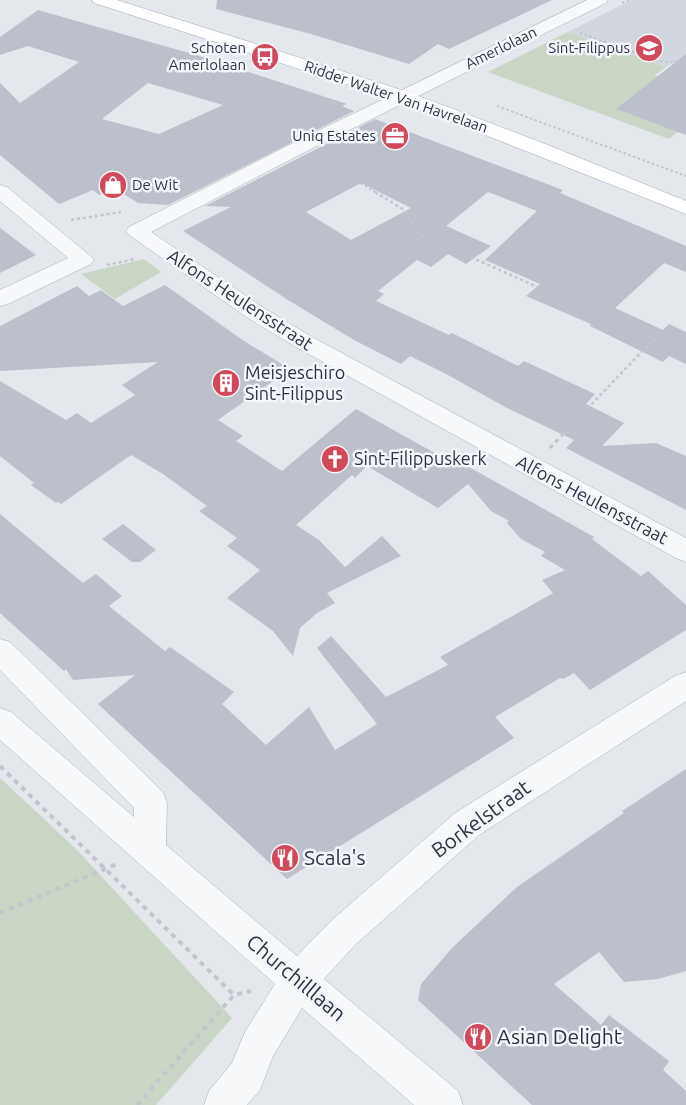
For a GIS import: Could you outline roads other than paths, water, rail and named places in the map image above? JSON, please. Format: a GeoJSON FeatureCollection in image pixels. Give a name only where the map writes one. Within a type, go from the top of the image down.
{"type":"FeatureCollection","features":[{"type":"Feature","properties":{"kind":"main road","name":"Ridder Walter Van Havrelaan"},"geometry":{"type":"LineString","coordinates":[[100,0],[566,142],[658,178]]}},
{"type":"Feature","properties":{"kind":"main road","name":"Ridder Walter Van Havrelaan"},"geometry":{"type":"LineString","coordinates":[[105,0],[151,9],[308,54],[409,93],[686,208]]}},
{"type":"Feature","properties":{"kind":"street","name":"Amerlolaan"},"geometry":{"type":"LineString","coordinates":[[409,93],[600,0]]}},
{"type":"Feature","properties":{"kind":"street","name":"Alfons Heulensstraat"},"geometry":{"type":"LineString","coordinates":[[409,93],[136,231],[304,342],[686,551]]}},
{"type":"Feature","properties":{"kind":"street"},"geometry":{"type":"LineString","coordinates":[[0,190],[83,258],[0,299]]}},
{"type":"Feature","properties":{"kind":"street"},"geometry":{"type":"LineString","coordinates":[[0,651],[151,803],[148,850]]}},
{"type":"Feature","properties":{"kind":"street","name":"Borkelstraat"},"geometry":{"type":"LineString","coordinates":[[223,1105],[246,1076],[258,1045],[298,981],[344,932],[467,824],[564,760],[686,685]]}},
{"type":"Feature","properties":{"kind":"street","name":"Churchilllaan"},"geometry":{"type":"LineString","coordinates":[[0,720],[298,981],[444,1105]]}},
{"type":"Feature","properties":{"kind":"place","name":"Sint-Filippus"},"geometry":{"type":"Point","coordinates":[649,48]}},
{"type":"Feature","properties":{"kind":"place","name":"Schoten Amerlolaan"},"geometry":{"type":"Point","coordinates":[265,57]}},
{"type":"Feature","properties":{"kind":"place","name":"Uniq Estates"},"geometry":{"type":"Point","coordinates":[395,136]}},
{"type":"Feature","properties":{"kind":"place","name":"De Wit"},"geometry":{"type":"Point","coordinates":[113,185]}},
{"type":"Feature","properties":{"kind":"place","name":"Meisjeschiro Sint-Filippus"},"geometry":{"type":"Point","coordinates":[226,383]}},
{"type":"Feature","properties":{"kind":"place","name":"Sint-Filippuskerk"},"geometry":{"type":"Point","coordinates":[335,459]}},
{"type":"Feature","properties":{"kind":"place","name":"Scala's"},"geometry":{"type":"Point","coordinates":[285,858]}},
{"type":"Feature","properties":{"kind":"place","name":"Asian Delight"},"geometry":{"type":"Point","coordinates":[478,1037]}}]}
